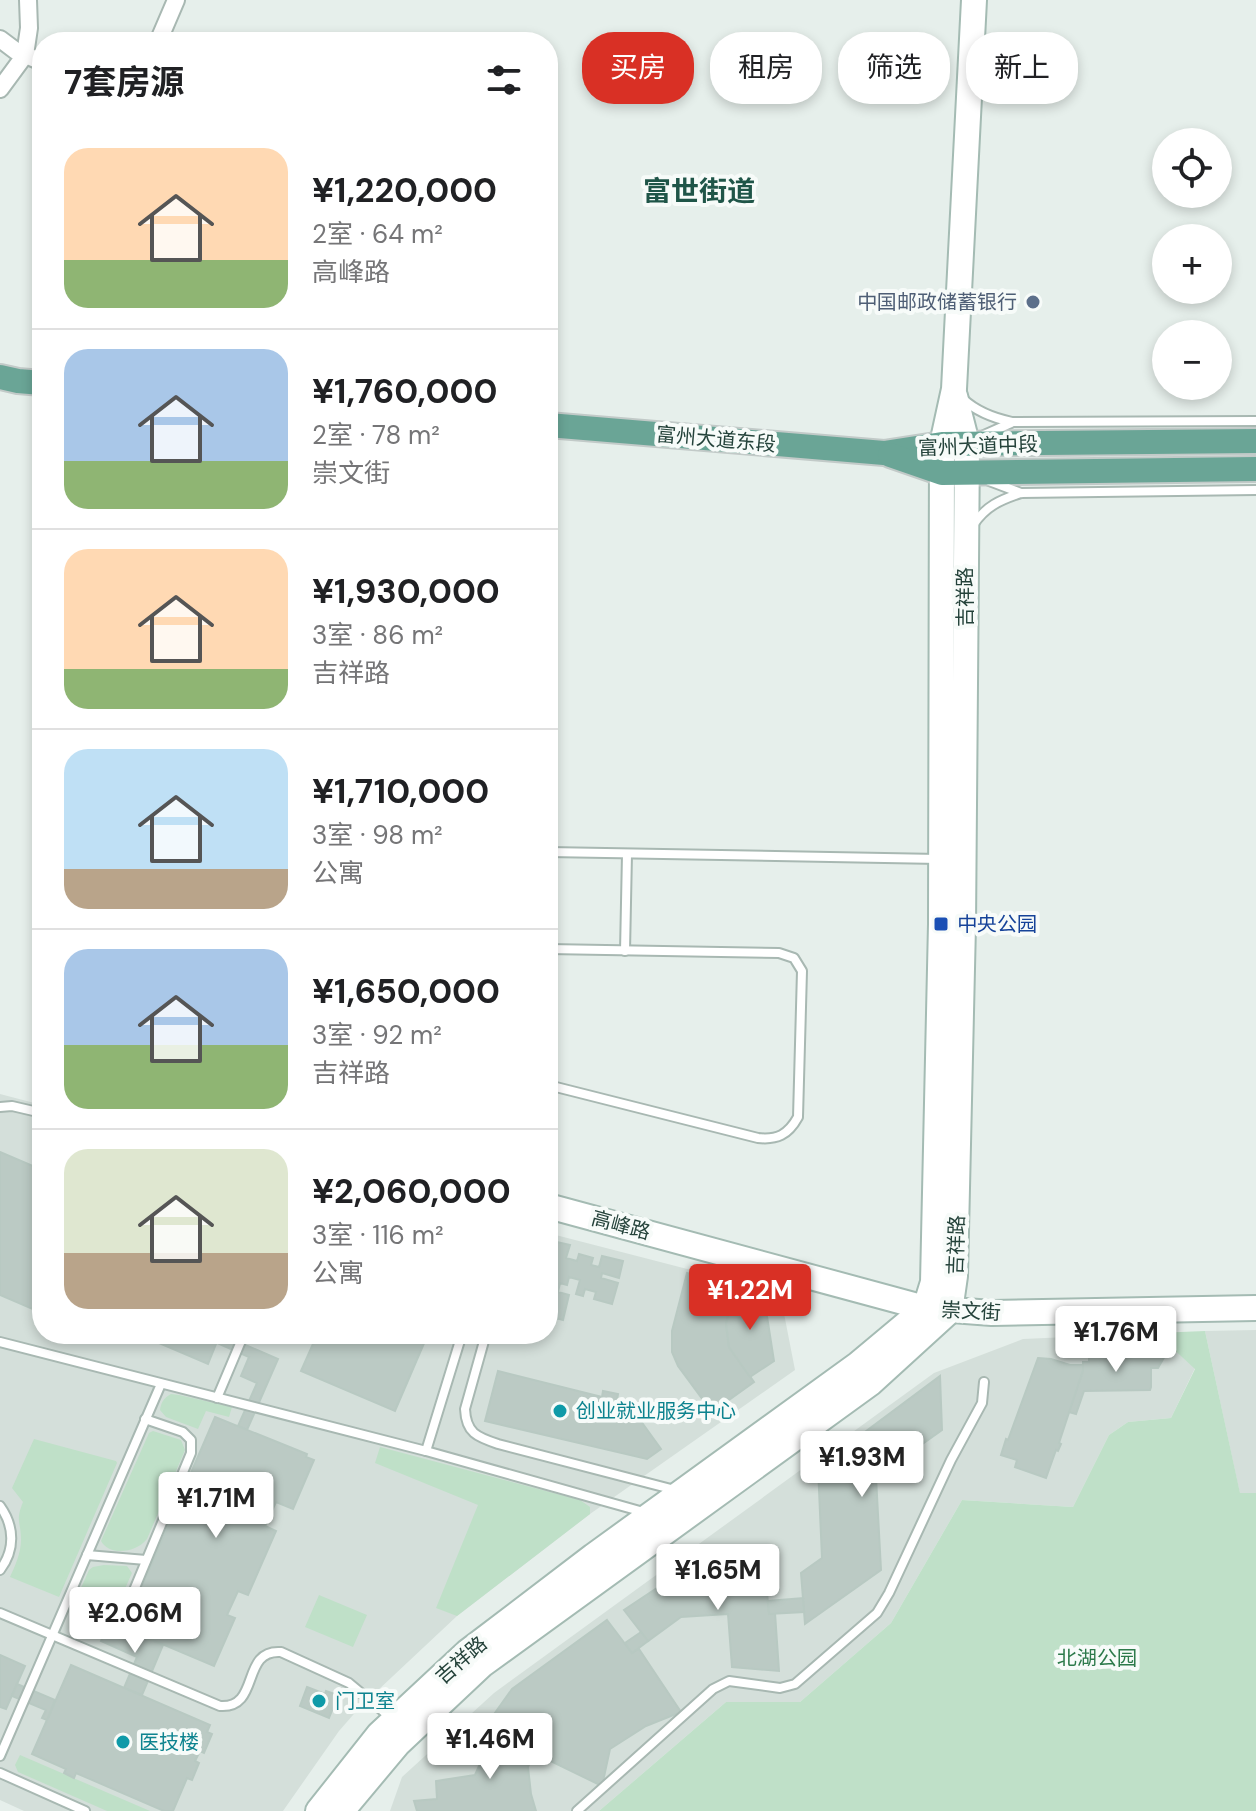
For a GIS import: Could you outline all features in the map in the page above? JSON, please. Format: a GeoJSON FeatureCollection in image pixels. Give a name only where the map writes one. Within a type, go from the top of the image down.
{"type":"FeatureCollection","features":[{"type":"Feature","properties":{"kind":"main road","name":"吉祥路"},"geometry":{"type":"LineString","coordinates":[[318,1811],[379,1734],[467,1652],[858,1364],[925,1308],[933,1282],[954,389],[974,0]]}},
{"type":"Feature","properties":{"kind":"main road"},"geometry":{"type":"LineString","coordinates":[[0,377],[32,382]]}},
{"type":"Feature","properties":{"kind":"main road","name":"富州大道东段"},"geometry":{"type":"LineString","coordinates":[[558,426],[884,453]]}},
{"type":"Feature","properties":{"kind":"main road","name":"富州大道中段"},"geometry":{"type":"LineString","coordinates":[[884,453],[954,444],[1256,441]]}},
{"type":"Feature","properties":{"kind":"main road","name":"富州大道中段"},"geometry":{"type":"LineString","coordinates":[[884,453],[954,472],[1256,469]]}},
{"type":"Feature","properties":{"kind":"main road","name":"吉祥路"},"geometry":{"type":"LineString","coordinates":[[352,1804],[398,1744],[482,1665],[871,1383],[950,1311],[955,1276],[963,941],[965,536],[954,472]]}},
{"type":"Feature","properties":{"kind":"main road","name":"高峰路"},"geometry":{"type":"LineString","coordinates":[[558,1209],[925,1308]]}},
{"type":"Feature","properties":{"kind":"main road","name":"崇文街"},"geometry":{"type":"LineString","coordinates":[[925,1308],[992,1313],[1256,1308]]}},
{"type":"Feature","properties":{"kind":"street"},"geometry":{"type":"LineString","coordinates":[[0,89],[25,55],[29,28],[28,0]]}},
{"type":"Feature","properties":{"kind":"street"},"geometry":{"type":"LineString","coordinates":[[162,32],[176,0]]}},
{"type":"Feature","properties":{"kind":"street"},"geometry":{"type":"LineString","coordinates":[[0,39],[32,58]]}},
{"type":"Feature","properties":{"kind":"lane"},"geometry":{"type":"LineString","coordinates":[[954,389],[973,409],[1012,422],[1256,421]]}},
{"type":"Feature","properties":{"kind":"lane"},"geometry":{"type":"LineString","coordinates":[[954,444],[1012,422]]}},
{"type":"Feature","properties":{"kind":"lane"},"geometry":{"type":"LineString","coordinates":[[954,472],[1021,493],[1256,490]]}},
{"type":"Feature","properties":{"kind":"lane"},"geometry":{"type":"LineString","coordinates":[[965,536],[982,512],[998,501],[1021,493]]}},
{"type":"Feature","properties":{"kind":"lane"},"geometry":{"type":"LineString","coordinates":[[558,852],[941,859]]}},
{"type":"Feature","properties":{"kind":"lane"},"geometry":{"type":"LineString","coordinates":[[625,951],[627,854]]}},
{"type":"Feature","properties":{"kind":"lane"},"geometry":{"type":"LineString","coordinates":[[558,949],[779,953],[794,958],[802,971],[798,1117],[787,1133],[779,1137],[758,1138],[558,1088]]}},
{"type":"Feature","properties":{"kind":"lane"},"geometry":{"type":"LineString","coordinates":[[0,1107],[32,1111]]}},
{"type":"Feature","properties":{"kind":"lane"},"geometry":{"type":"LineString","coordinates":[[0,1342],[426,1451],[651,1514]]}},
{"type":"Feature","properties":{"kind":"lane"},"geometry":{"type":"LineString","coordinates":[[217,1398],[240,1344]]}},
{"type":"Feature","properties":{"kind":"lane"},"geometry":{"type":"LineString","coordinates":[[426,1451],[459,1344]]}},
{"type":"Feature","properties":{"kind":"lane"},"geometry":{"type":"LineString","coordinates":[[483,1344],[465,1409],[466,1422],[479,1438],[683,1492]]}},
{"type":"Feature","properties":{"kind":"lane"},"geometry":{"type":"LineString","coordinates":[[577,1811],[713,1689],[729,1681],[780,1688],[795,1684],[877,1613],[982,1403],[984,1382]]}},
{"type":"Feature","properties":{"kind":"lane"},"geometry":{"type":"LineString","coordinates":[[0,1756],[161,1384]]}},
{"type":"Feature","properties":{"kind":"lane"},"geometry":{"type":"LineString","coordinates":[[122,1619],[191,1453],[191,1440],[183,1432],[145,1419]]}},
{"type":"Feature","properties":{"kind":"lane"},"geometry":{"type":"LineString","coordinates":[[0,1506],[8,1519],[12,1541],[0,1570]]}},
{"type":"Feature","properties":{"kind":"lane"},"geometry":{"type":"LineString","coordinates":[[87,1555],[146,1560]]}},
{"type":"Feature","properties":{"kind":"lane"},"geometry":{"type":"LineString","coordinates":[[0,1613],[220,1706],[236,1704],[243,1697],[259,1659],[271,1651],[281,1652],[349,1683],[394,1720]]}},
{"type":"Feature","properties":{"kind":"lane"},"geometry":{"type":"LineString","coordinates":[[0,1773],[85,1811]]}},
{"type":"Feature","properties":{"kind":"shaded area"},"geometry":{"type":"Polygon","coordinates":[[[0,1094],[32,1102],[32,1344],[558,1344],[558,1236],[780,1293],[795,1370],[590,1514],[457,1616],[360,1707],[339,1731],[283,1811],[24,1811],[0,1800],[0,1094]]]}},
{"type":"Feature","properties":{"kind":"shaded area"},"geometry":{"type":"Polygon","coordinates":[[[1256,1330],[1256,1493],[1240,1494],[1205,1331],[1256,1330]]]}},
{"type":"Feature","properties":{"kind":"shaded area"},"geometry":{"type":"Polygon","coordinates":[[[1156,1333],[1195,1368],[1171,1418],[1128,1422],[1109,1435],[1073,1507],[962,1500],[891,1623],[800,1702],[726,1702],[599,1811],[390,1811],[402,1777],[494,1693],[934,1373],[1023,1339],[1156,1333]]]}},
{"type":"Feature","properties":{"kind":"green space","name":"北湖公园"},"geometry":{"type":"Polygon","coordinates":[[[1205,1331],[1240,1493],[1256,1493],[1256,1811],[599,1811],[726,1702],[800,1702],[891,1623],[962,1500],[1073,1507],[1109,1435],[1128,1422],[1171,1418],[1195,1369],[1156,1333],[1205,1331]]]}},
{"type":"Feature","properties":{"kind":"green space"},"geometry":{"type":"Polygon","coordinates":[[[171,1394],[232,1407],[229,1417],[206,1411],[198,1429],[166,1417],[160,1407],[171,1394]]]}},
{"type":"Feature","properties":{"kind":"green space"},"geometry":{"type":"Polygon","coordinates":[[[153,1431],[181,1440],[185,1450],[147,1539],[130,1550],[117,1551],[101,1541],[149,1433],[153,1431]]]}},
{"type":"Feature","properties":{"kind":"green space"},"geometry":{"type":"Polygon","coordinates":[[[34,1439],[117,1463],[59,1597],[10,1577],[20,1550],[19,1518],[23,1502],[12,1488],[34,1439]]]}},
{"type":"Feature","properties":{"kind":"green space"},"geometry":{"type":"Polygon","coordinates":[[[380,1447],[580,1500],[590,1507],[590,1514],[457,1616],[436,1608],[478,1505],[375,1463],[380,1447]]]}},
{"type":"Feature","properties":{"kind":"green space"},"geometry":{"type":"Polygon","coordinates":[[[104,1565],[127,1566],[132,1573],[114,1613],[92,1610],[79,1604],[77,1597],[89,1570],[104,1565]]]}},
{"type":"Feature","properties":{"kind":"green space"},"geometry":{"type":"Polygon","coordinates":[[[319,1595],[367,1615],[353,1647],[305,1627],[319,1595]]]}},
{"type":"Feature","properties":{"kind":"green space"},"geometry":{"type":"Polygon","coordinates":[[[20,1755],[150,1811],[107,1811],[18,1772],[15,1765],[20,1755]]]}},
{"type":"Feature","properties":{"kind":"building"},"geometry":{"type":"Polygon","coordinates":[[[0,1152],[32,1166],[32,1309],[0,1295],[0,1152]]]}},
{"type":"Feature","properties":{"kind":"building"},"geometry":{"type":"Polygon","coordinates":[[[558,1242],[570,1245],[566,1258],[577,1261],[579,1254],[593,1258],[591,1265],[599,1267],[602,1256],[623,1261],[619,1278],[602,1273],[601,1278],[618,1283],[612,1304],[594,1299],[596,1292],[585,1289],[583,1296],[576,1294],[580,1280],[569,1277],[567,1285],[560,1283],[558,1292],[558,1242]]]}},
{"type":"Feature","properties":{"kind":"building"},"geometry":{"type":"Polygon","coordinates":[[[687,1273],[736,1286],[726,1324],[729,1347],[754,1382],[712,1412],[678,1366],[672,1352],[672,1331],[687,1273]]]}},
{"type":"Feature","properties":{"kind":"building"},"geometry":{"type":"Polygon","coordinates":[[[735,1290],[764,1297],[774,1361],[750,1377],[729,1347],[726,1324],[735,1290]]]}},
{"type":"Feature","properties":{"kind":"building"},"geometry":{"type":"Polygon","coordinates":[[[558,1292],[569,1295],[563,1320],[558,1319],[558,1292]]]}},
{"type":"Feature","properties":{"kind":"building"},"geometry":{"type":"Polygon","coordinates":[[[161,1344],[216,1344],[208,1364],[161,1344]]]}},
{"type":"Feature","properties":{"kind":"building"},"geometry":{"type":"Polygon","coordinates":[[[219,1344],[243,1344],[278,1359],[247,1430],[238,1426],[257,1383],[241,1376],[249,1357],[219,1344]]]}},
{"type":"Feature","properties":{"kind":"building"},"geometry":{"type":"Polygon","coordinates":[[[313,1344],[424,1344],[395,1411],[301,1371],[313,1344]]]}},
{"type":"Feature","properties":{"kind":"building"},"geometry":{"type":"Polygon","coordinates":[[[1166,1354],[1158,1368],[1151,1368],[1150,1390],[1084,1391],[1076,1414],[1069,1412],[1083,1362],[1089,1362],[1089,1355],[1166,1354]]]}},
{"type":"Feature","properties":{"kind":"building"},"geometry":{"type":"Polygon","coordinates":[[[1038,1358],[1083,1365],[1061,1444],[1046,1478],[1015,1467],[1017,1460],[1001,1455],[1038,1358]]]}},
{"type":"Feature","properties":{"kind":"building","name":"创业就业服务中心"},"geometry":{"type":"Polygon","coordinates":[[[498,1371],[602,1397],[603,1391],[618,1394],[617,1400],[627,1402],[661,1449],[647,1459],[485,1421],[498,1371]]]}},
{"type":"Feature","properties":{"kind":"building"},"geometry":{"type":"Polygon","coordinates":[[[940,1376],[942,1430],[876,1477],[881,1570],[805,1624],[801,1573],[822,1558],[818,1467],[940,1376]]]}},
{"type":"Feature","properties":{"kind":"building"},"geometry":{"type":"Polygon","coordinates":[[[215,1417],[307,1454],[306,1457],[314,1460],[293,1509],[276,1502],[265,1526],[276,1531],[248,1595],[238,1591],[227,1615],[235,1618],[214,1666],[124,1628],[215,1417]]]}},
{"type":"Feature","properties":{"kind":"building"},"geometry":{"type":"Polygon","coordinates":[[[724,1565],[765,1570],[769,1614],[775,1613],[779,1671],[732,1667],[728,1614],[681,1617],[648,1641],[624,1610],[669,1580],[726,1576],[724,1565]]]}},
{"type":"Feature","properties":{"kind":"building"},"geometry":{"type":"Polygon","coordinates":[[[803,1598],[804,1612],[769,1614],[768,1601],[803,1598]]]}},
{"type":"Feature","properties":{"kind":"building"},"geometry":{"type":"Polygon","coordinates":[[[607,1620],[632,1653],[639,1649],[681,1712],[646,1726],[610,1749],[602,1786],[534,1753],[536,1748],[487,1724],[512,1689],[607,1620]]]}},
{"type":"Feature","properties":{"kind":"building"},"geometry":{"type":"Polygon","coordinates":[[[109,1622],[163,1645],[142,1695],[124,1688],[137,1657],[101,1641],[109,1622]]]}},
{"type":"Feature","properties":{"kind":"building"},"geometry":{"type":"Polygon","coordinates":[[[641,1632],[648,1641],[632,1653],[625,1643],[641,1632]]]}},
{"type":"Feature","properties":{"kind":"building"},"geometry":{"type":"Polygon","coordinates":[[[0,1655],[25,1666],[6,1709],[0,1707],[0,1655]]]}},
{"type":"Feature","properties":{"kind":"building","name":"医技楼"},"geometry":{"type":"Polygon","coordinates":[[[71,1665],[210,1725],[207,1732],[212,1734],[204,1753],[200,1751],[192,1780],[187,1778],[173,1811],[164,1811],[76,1773],[74,1778],[64,1773],[66,1769],[32,1754],[71,1665]]]}},
{"type":"Feature","properties":{"kind":"building"},"geometry":{"type":"Polygon","coordinates":[[[17,1684],[55,1700],[47,1720],[42,1718],[46,1710],[12,1696],[17,1684]]]}},
{"type":"Feature","properties":{"kind":"building","name":"门卫室"},"geometry":{"type":"Polygon","coordinates":[[[307,1687],[338,1695],[329,1718],[300,1706],[307,1687]]]}},
{"type":"Feature","properties":{"kind":"building"},"geometry":{"type":"Polygon","coordinates":[[[496,1728],[536,1748],[528,1767],[536,1811],[417,1811],[414,1801],[437,1799],[436,1781],[475,1775],[496,1728]]]}},
{"type":"Feature","properties":{"kind":"place","name":"中国邮政储蓄银行"},"geometry":{"type":"Point","coordinates":[1033,302]}},
{"type":"Feature","properties":{"kind":"place","name":"中央公园"},"geometry":{"type":"Point","coordinates":[941,924]}},
{"type":"Feature","properties":{"kind":"place","name":"创业就业服务中心"},"geometry":{"type":"Point","coordinates":[560,1411]}},
{"type":"Feature","properties":{"kind":"place","name":"门卫室"},"geometry":{"type":"Point","coordinates":[319,1701]}},
{"type":"Feature","properties":{"kind":"place","name":"医技楼"},"geometry":{"type":"Point","coordinates":[123,1742]}},
{"type":"Feature","properties":{"kind":"district","name":"富世街道"},"geometry":{"type":"Point","coordinates":[699,191]}}]}
